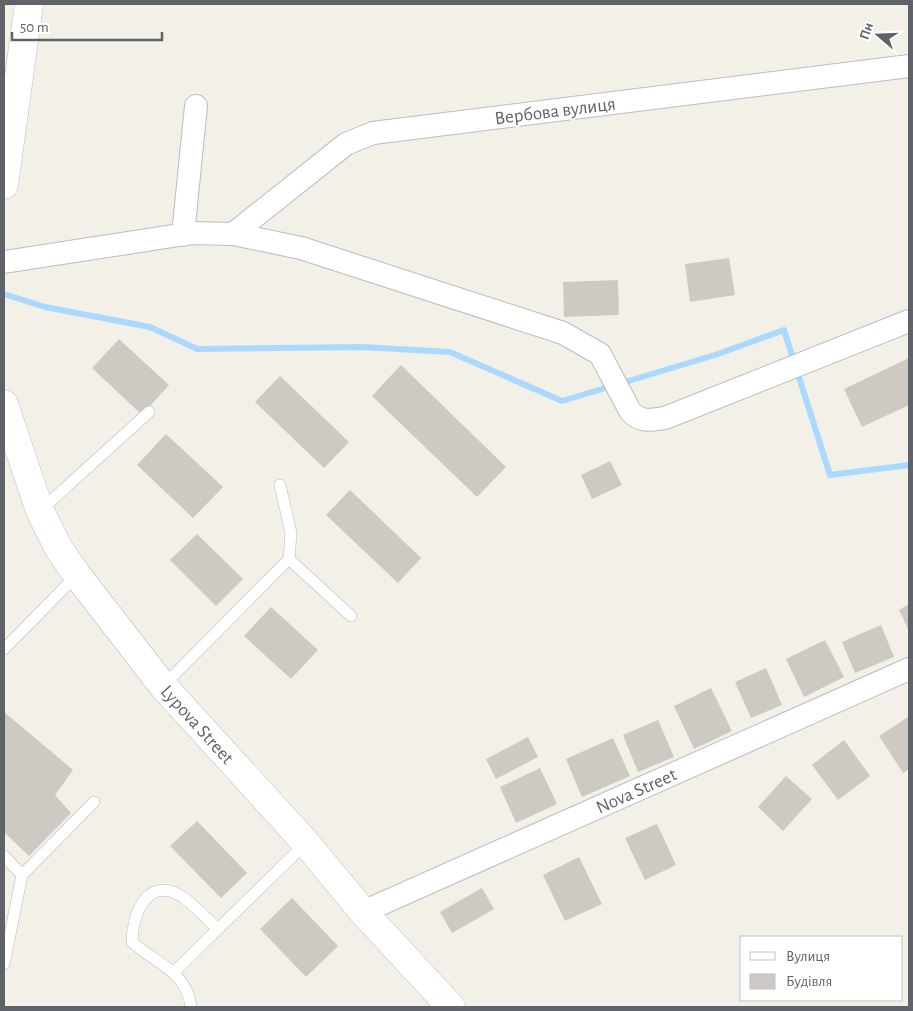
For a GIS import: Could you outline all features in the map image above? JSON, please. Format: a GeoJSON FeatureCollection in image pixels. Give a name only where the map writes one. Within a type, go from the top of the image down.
{"type":"FeatureCollection","features":[{"type":"Feature","properties":{"kind":"street"},"geometry":{"type":"LineString","coordinates":[[4,185],[29,4]]}},
{"type":"Feature","properties":{"kind":"street","name":"Вербова вулиця"},"geometry":{"type":"LineString","coordinates":[[233,234],[346,144],[373,133],[909,66]]}},
{"type":"Feature","properties":{"kind":"street"},"geometry":{"type":"LineString","coordinates":[[184,235],[196,106]]}},
{"type":"Feature","properties":{"kind":"street"},"geometry":{"type":"LineString","coordinates":[[4,262],[184,235],[233,234],[302,248],[563,333],[600,354],[630,411],[637,418],[646,421],[665,418],[909,321]]}},
{"type":"Feature","properties":{"kind":"street","name":"Lypova Street"},"geometry":{"type":"LineString","coordinates":[[4,404],[40,511],[59,549],[77,575],[163,686],[306,843],[363,912],[451,1007]]}},
{"type":"Feature","properties":{"kind":"street","name":"Nova Street"},"geometry":{"type":"LineString","coordinates":[[363,912],[909,669]]}},
{"type":"Feature","properties":{"kind":"lane"},"geometry":{"type":"LineString","coordinates":[[40,511],[149,412]]}},
{"type":"Feature","properties":{"kind":"lane"},"geometry":{"type":"LineString","coordinates":[[163,686],[289,559],[291,533],[280,485]]}},
{"type":"Feature","properties":{"kind":"lane"},"geometry":{"type":"LineString","coordinates":[[289,559],[351,616]]}},
{"type":"Feature","properties":{"kind":"lane"},"geometry":{"type":"LineString","coordinates":[[4,648],[77,575]]}},
{"type":"Feature","properties":{"kind":"lane"},"geometry":{"type":"LineString","coordinates":[[4,964],[22,875],[94,802]]}},
{"type":"Feature","properties":{"kind":"lane"},"geometry":{"type":"LineString","coordinates":[[174,972],[306,843]]}},
{"type":"Feature","properties":{"kind":"lane"},"geometry":{"type":"LineString","coordinates":[[4,856],[22,875]]}},
{"type":"Feature","properties":{"kind":"lane"},"geometry":{"type":"LineString","coordinates":[[190,1007],[189,993],[174,972],[143,952],[132,942],[132,924],[138,907],[150,895],[166,890],[183,897],[218,929]]}},
{"type":"Feature","properties":{"kind":"building"},"geometry":{"type":"Polygon","coordinates":[[[729,258],[735,295],[690,302],[685,264],[729,258]]]}},
{"type":"Feature","properties":{"kind":"building"},"geometry":{"type":"Polygon","coordinates":[[[618,280],[619,315],[564,317],[563,282],[618,280]]]}},
{"type":"Feature","properties":{"kind":"building"},"geometry":{"type":"Polygon","coordinates":[[[119,339],[169,385],[142,415],[92,368],[119,339]]]}},
{"type":"Feature","properties":{"kind":"building"},"geometry":{"type":"Polygon","coordinates":[[[909,358],[909,405],[862,427],[844,389],[909,358]]]}},
{"type":"Feature","properties":{"kind":"building"},"geometry":{"type":"Polygon","coordinates":[[[401,365],[506,467],[477,497],[372,396],[401,365]]]}},
{"type":"Feature","properties":{"kind":"building"},"geometry":{"type":"Polygon","coordinates":[[[280,376],[349,442],[324,468],[255,402],[280,376]]]}},
{"type":"Feature","properties":{"kind":"building"},"geometry":{"type":"Polygon","coordinates":[[[166,434],[223,487],[193,518],[137,465],[166,434]]]}},
{"type":"Feature","properties":{"kind":"building"},"geometry":{"type":"Polygon","coordinates":[[[610,461],[622,485],[592,499],[581,475],[610,461]]]}},
{"type":"Feature","properties":{"kind":"building"},"geometry":{"type":"Polygon","coordinates":[[[350,490],[421,558],[398,583],[326,515],[350,490]]]}},
{"type":"Feature","properties":{"kind":"building"},"geometry":{"type":"Polygon","coordinates":[[[197,534],[243,579],[216,606],[170,560],[197,534]]]}},
{"type":"Feature","properties":{"kind":"building"},"geometry":{"type":"Polygon","coordinates":[[[909,604],[909,631],[899,610],[909,604]]]}},
{"type":"Feature","properties":{"kind":"building"},"geometry":{"type":"Polygon","coordinates":[[[271,607],[318,650],[291,679],[244,636],[271,607]]]}},
{"type":"Feature","properties":{"kind":"building"},"geometry":{"type":"Polygon","coordinates":[[[881,625],[894,657],[855,673],[842,642],[881,625]]]}},
{"type":"Feature","properties":{"kind":"building"},"geometry":{"type":"Polygon","coordinates":[[[825,640],[844,677],[804,697],[786,659],[825,640]]]}},
{"type":"Feature","properties":{"kind":"building"},"geometry":{"type":"Polygon","coordinates":[[[766,668],[782,705],[751,718],[735,682],[766,668]]]}},
{"type":"Feature","properties":{"kind":"building"},"geometry":{"type":"Polygon","coordinates":[[[711,688],[732,731],[694,749],[674,706],[711,688]]]}},
{"type":"Feature","properties":{"kind":"building"},"geometry":{"type":"Polygon","coordinates":[[[4,712],[73,770],[55,795],[71,813],[29,856],[4,832],[4,712]]]}},
{"type":"Feature","properties":{"kind":"building"},"geometry":{"type":"Polygon","coordinates":[[[908,717],[909,769],[903,773],[879,736],[908,717]]]}},
{"type":"Feature","properties":{"kind":"building"},"geometry":{"type":"Polygon","coordinates":[[[658,720],[674,757],[638,772],[623,735],[658,720]]]}},
{"type":"Feature","properties":{"kind":"building"},"geometry":{"type":"Polygon","coordinates":[[[528,737],[538,757],[496,779],[486,759],[528,737]]]}},
{"type":"Feature","properties":{"kind":"building"},"geometry":{"type":"Polygon","coordinates":[[[613,738],[630,776],[582,797],[566,759],[613,738]]]}},
{"type":"Feature","properties":{"kind":"building"},"geometry":{"type":"Polygon","coordinates":[[[844,740],[870,776],[838,800],[812,765],[844,740]]]}},
{"type":"Feature","properties":{"kind":"building"},"geometry":{"type":"Polygon","coordinates":[[[540,768],[557,804],[516,823],[500,787],[540,768]]]}},
{"type":"Feature","properties":{"kind":"building"},"geometry":{"type":"Polygon","coordinates":[[[786,776],[812,799],[783,831],[758,807],[786,776]]]}},
{"type":"Feature","properties":{"kind":"building"},"geometry":{"type":"Polygon","coordinates":[[[197,821],[247,873],[221,898],[170,846],[197,821]]]}},
{"type":"Feature","properties":{"kind":"building"},"geometry":{"type":"Polygon","coordinates":[[[657,824],[676,865],[645,880],[625,838],[657,824]]]}},
{"type":"Feature","properties":{"kind":"building"},"geometry":{"type":"Polygon","coordinates":[[[579,857],[602,904],[565,921],[543,875],[579,857]]]}},
{"type":"Feature","properties":{"kind":"building"},"geometry":{"type":"Polygon","coordinates":[[[482,888],[494,909],[452,933],[440,912],[482,888]]]}},
{"type":"Feature","properties":{"kind":"building"},"geometry":{"type":"Polygon","coordinates":[[[292,898],[338,946],[306,977],[260,929],[292,898]]]}},
{"type":"Feature","properties":{"kind":"waterway"},"geometry":{"type":"LineString","coordinates":[[7,295],[45,307],[150,327],[197,349],[362,347],[450,352],[562,401],[715,355],[784,330],[830,475],[909,465]]}}]}
